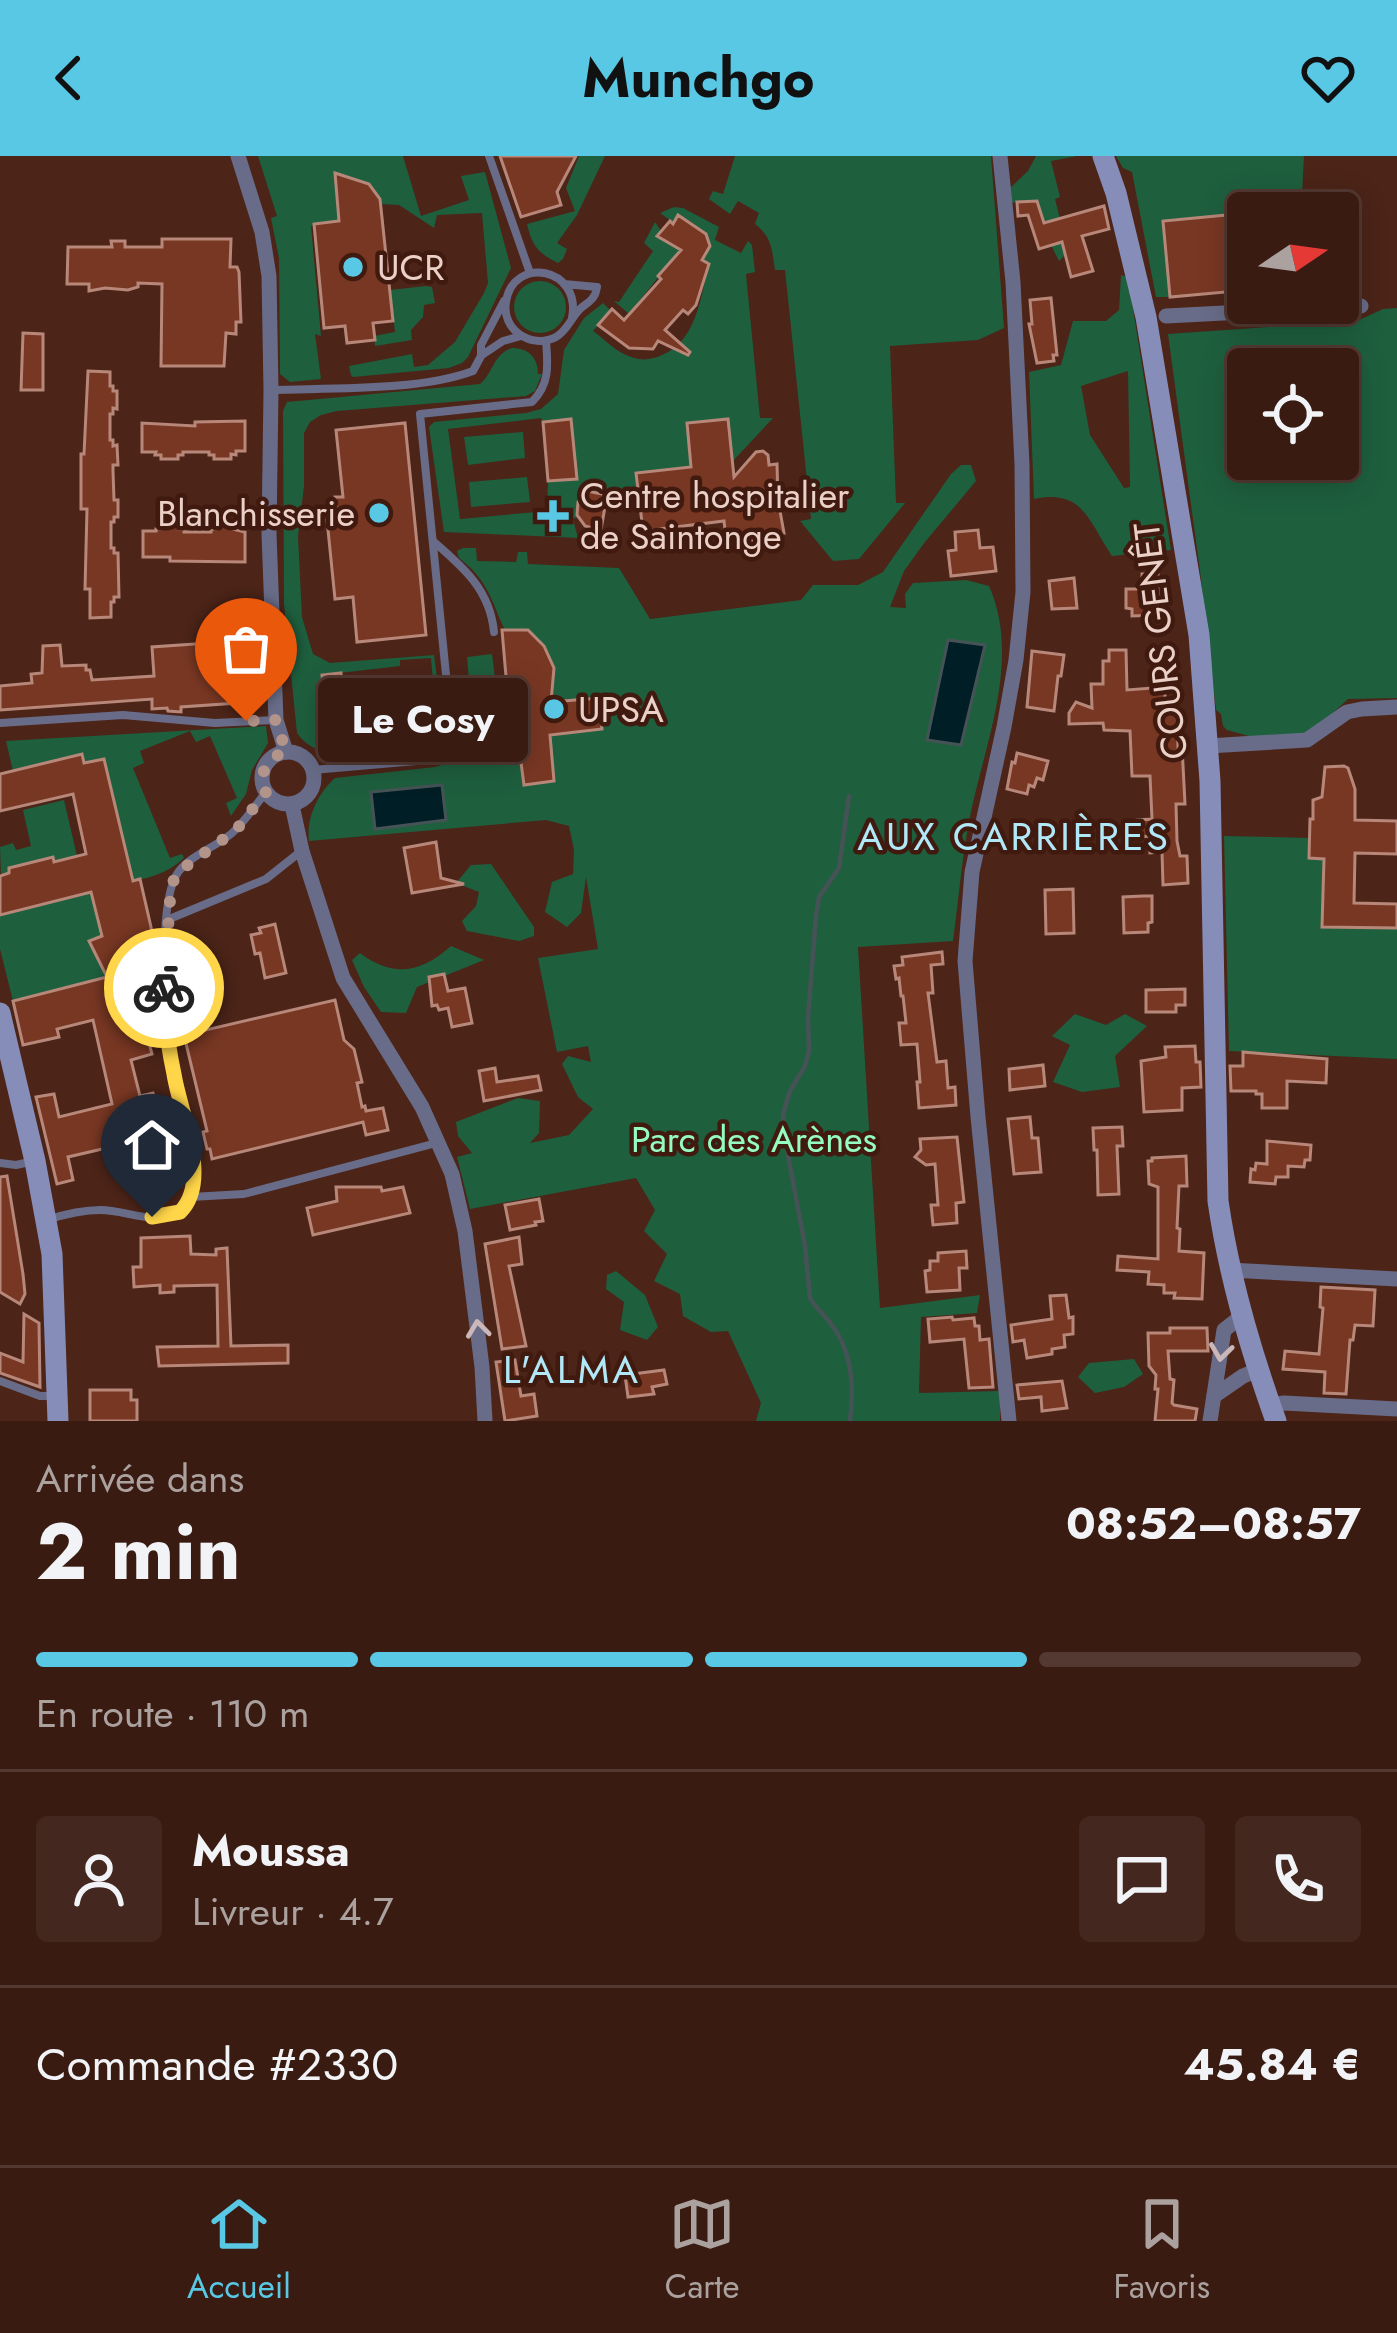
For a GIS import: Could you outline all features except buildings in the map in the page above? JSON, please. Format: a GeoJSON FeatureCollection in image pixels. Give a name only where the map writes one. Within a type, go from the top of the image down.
{"type":"FeatureCollection","features":[{"type":"Feature","properties":{"kind":"main road","name":"COURS GENÊT"},"geometry":{"type":"LineString","coordinates":[[1103,156],[1146,316],[1199,635],[1208,746],[1218,1202],[1229,1270],[1273,1413]]}},
{"type":"Feature","properties":{"kind":"main road"},"geometry":{"type":"LineString","coordinates":[[0,1013],[52,1254],[58,1421]]}},
{"type":"Feature","properties":{"kind":"street"},"geometry":{"type":"LineString","coordinates":[[238,156],[267,253],[276,720],[286,752]]}},
{"type":"Feature","properties":{"kind":"street"},"geometry":{"type":"LineString","coordinates":[[1000,156],[1013,282],[1023,592],[1004,727],[972,872],[965,961],[1009,1421]]}},
{"type":"Feature","properties":{"kind":"street"},"geometry":{"type":"LineString","coordinates":[[1166,316],[1361,306]]}},
{"type":"Feature","properties":{"kind":"street"},"geometry":{"type":"LineString","coordinates":[[1208,746],[1307,740],[1347,712],[1397,707]]}},
{"type":"Feature","properties":{"kind":"street"},"geometry":{"type":"LineString","coordinates":[[286,752],[303,756],[314,770],[311,793],[292,805],[277,802],[263,784],[270,760],[286,752]]}},
{"type":"Feature","properties":{"kind":"street"},"geometry":{"type":"LineString","coordinates":[[292,805],[343,978],[422,1107],[452,1174],[470,1268],[485,1421]]}},
{"type":"Feature","properties":{"kind":"street"},"geometry":{"type":"LineString","coordinates":[[1229,1270],[1397,1279]]}},
{"type":"Feature","properties":{"kind":"street"},"geometry":{"type":"LineString","coordinates":[[1210,1421],[1224,1330],[1242,1316]]}},
{"type":"Feature","properties":{"kind":"street"},"geometry":{"type":"LineString","coordinates":[[1214,1396],[1258,1370]]}},
{"type":"Feature","properties":{"kind":"street"},"geometry":{"type":"LineString","coordinates":[[1273,1413],[1284,1403],[1397,1409]]}},
{"type":"Feature","properties":{"kind":"lane"},"geometry":{"type":"LineString","coordinates":[[489,156],[530,274]]}},
{"type":"Feature","properties":{"kind":"lane"},"geometry":{"type":"LineString","coordinates":[[481,356],[481,345],[512,286],[530,274],[552,274],[565,284],[573,298],[572,318]]}},
{"type":"Feature","properties":{"kind":"lane"},"geometry":{"type":"LineString","coordinates":[[506,297],[507,319],[521,336],[546,340],[560,335],[594,297],[597,287],[565,284]]}},
{"type":"Feature","properties":{"kind":"lane"},"geometry":{"type":"LineString","coordinates":[[271,390],[450,380],[473,371],[481,356],[503,341],[521,336]]}},
{"type":"Feature","properties":{"kind":"lane"},"geometry":{"type":"LineString","coordinates":[[314,770],[439,760],[451,748],[420,414],[532,402],[548,373],[546,340]]}},
{"type":"Feature","properties":{"kind":"lane"},"geometry":{"type":"LineString","coordinates":[[433,541],[483,592],[494,632]]}},
{"type":"Feature","properties":{"kind":"lane"},"geometry":{"type":"LineString","coordinates":[[0,723],[123,715],[215,722],[276,720]]}},
{"type":"Feature","properties":{"kind":"lane"},"geometry":{"type":"LineString","coordinates":[[47,1220],[105,1210],[168,1216],[180,1212],[191,1197],[194,1168],[164,1008],[171,886],[178,872],[236,830],[266,792]]}},
{"type":"Feature","properties":{"kind":"lane"},"geometry":{"type":"LineString","coordinates":[[168,916],[266,879],[302,851]]}},
{"type":"Feature","properties":{"kind":"lane"},"geometry":{"type":"LineString","coordinates":[[191,1197],[244,1194],[440,1142]]}},
{"type":"Feature","properties":{"kind":"lane"},"geometry":{"type":"LineString","coordinates":[[0,1163],[35,1161]]}},
{"type":"Feature","properties":{"kind":"lane"},"geometry":{"type":"LineString","coordinates":[[0,1381],[40,1396],[57,1396]]}},
{"type":"Feature","properties":{"kind":"green space"},"geometry":{"type":"Polygon","coordinates":[[[258,156],[403,156],[421,216],[469,200],[461,176],[485,172],[511,268],[468,357],[449,368],[351,375],[349,366],[412,354],[414,367],[428,365],[455,342],[488,283],[482,213],[437,215],[434,228],[399,205],[380,204],[340,221],[311,226],[321,379],[290,382],[280,374],[279,258],[271,218],[277,216],[258,156]]]}},
{"type":"Feature","properties":{"kind":"green space"},"geometry":{"type":"Polygon","coordinates":[[[579,156],[605,156],[577,215],[557,243],[567,249],[558,263],[537,248],[527,224],[575,211],[566,188],[579,156]]]}},
{"type":"Feature","properties":{"kind":"green space"},"geometry":{"type":"Polygon","coordinates":[[[735,156],[991,156],[1004,328],[978,340],[890,346],[896,503],[905,503],[859,559],[833,561],[800,521],[811,519],[785,270],[775,270],[768,239],[755,224],[759,213],[738,201],[730,214],[709,199],[713,191],[723,194],[735,156]]]}},
{"type":"Feature","properties":{"kind":"green space"},"geometry":{"type":"Polygon","coordinates":[[[1036,156],[1077,156],[1051,161],[1060,197],[1055,199],[1060,219],[1056,220],[1065,255],[1059,261],[1037,201],[1008,203],[1009,189],[1036,156]]]}},
{"type":"Feature","properties":{"kind":"green space"},"geometry":{"type":"Polygon","coordinates":[[[1116,156],[1304,156],[1302,192],[1227,192],[1227,215],[1164,221],[1170,297],[1156,297],[1132,172],[1116,156]]]}},
{"type":"Feature","properties":{"kind":"green space"},"geometry":{"type":"Polygon","coordinates":[[[683,208],[719,227],[715,240],[741,253],[748,241],[752,245],[755,272],[746,274],[760,418],[773,418],[732,462],[688,423],[691,467],[637,473],[639,502],[633,504],[632,498],[609,487],[608,495],[584,491],[577,505],[578,517],[573,519],[578,538],[444,532],[429,427],[434,422],[541,409],[558,394],[564,350],[584,318],[603,303],[611,311],[593,331],[629,356],[657,357],[674,348],[690,329],[710,246],[689,221],[679,215],[674,223],[660,213],[683,208]],[[541,418],[448,429],[460,519],[547,511],[548,481],[576,478],[571,420],[543,422],[541,418]]]}},
{"type":"Feature","properties":{"kind":"green space"},"geometry":{"type":"Polygon","coordinates":[[[655,222],[661,231],[657,237],[680,250],[629,314],[614,301],[619,302],[653,251],[644,243],[655,222]]]}},
{"type":"Feature","properties":{"kind":"green space"},"geometry":{"type":"Polygon","coordinates":[[[1121,275],[1128,277],[1171,550],[1112,556],[1074,503],[1034,499],[1029,372],[1061,365],[1073,321],[1106,321],[1119,310],[1121,275]],[[1128,371],[1081,386],[1090,435],[1124,488],[1130,487],[1128,371]]]}},
{"type":"Feature","properties":{"kind":"green space"},"geometry":{"type":"Polygon","coordinates":[[[540,281],[558,289],[566,307],[558,325],[540,333],[522,325],[514,307],[522,289],[540,281]]]}},
{"type":"Feature","properties":{"kind":"green space"},"geometry":{"type":"Polygon","coordinates":[[[432,287],[435,303],[424,305],[423,317],[411,330],[412,340],[375,346],[374,336],[395,332],[390,290],[432,287]]]}},
{"type":"Feature","properties":{"kind":"green space"},"geometry":{"type":"Polygon","coordinates":[[[1397,308],[1397,698],[1348,699],[1311,733],[1252,737],[1227,730],[1216,710],[1168,334],[1359,324],[1359,320],[1397,308]]]}},
{"type":"Feature","properties":{"kind":"green space"},"geometry":{"type":"Polygon","coordinates":[[[512,348],[531,355],[542,374],[535,391],[526,396],[337,411],[310,422],[304,433],[298,536],[302,617],[313,654],[330,663],[434,655],[445,738],[440,747],[426,754],[413,750],[406,715],[424,714],[425,729],[437,727],[431,658],[400,660],[400,666],[322,675],[329,745],[385,739],[385,750],[337,754],[315,748],[297,733],[284,604],[283,411],[287,402],[480,384],[501,354],[512,348]]]}},
{"type":"Feature","properties":{"kind":"green space"},"geometry":{"type":"Polygon","coordinates":[[[523,432],[525,458],[468,465],[464,437],[523,432]]]}},
{"type":"Feature","properties":{"kind":"green space","name":"Parc des Arènes"},"geometry":{"type":"Polygon","coordinates":[[[961,465],[971,465],[976,481],[904,571],[890,607],[906,608],[905,594],[913,583],[966,580],[989,586],[998,613],[1002,642],[998,699],[968,828],[953,941],[858,947],[880,1308],[980,1295],[977,1313],[921,1317],[919,1393],[1000,1391],[1000,1421],[756,1421],[761,1403],[728,1331],[711,1332],[683,1316],[680,1294],[654,1281],[667,1254],[644,1231],[655,1210],[636,1178],[470,1209],[457,1157],[472,1153],[458,1136],[456,1122],[518,1098],[540,1101],[539,1133],[530,1143],[569,1135],[593,1109],[578,1097],[562,1064],[568,1056],[591,1062],[588,1046],[557,1052],[538,958],[598,949],[586,877],[581,913],[567,927],[545,912],[552,882],[573,874],[569,826],[546,820],[309,841],[309,824],[319,798],[335,778],[435,767],[459,756],[462,705],[471,703],[467,657],[492,654],[498,701],[508,700],[529,667],[486,588],[457,551],[476,548],[477,561],[516,562],[518,552],[527,552],[528,564],[619,568],[650,619],[801,600],[813,585],[858,585],[883,572],[961,465]]]}},
{"type":"Feature","properties":{"kind":"green space"},"geometry":{"type":"Polygon","coordinates":[[[527,477],[530,502],[471,507],[469,482],[527,477]]]}},
{"type":"Feature","properties":{"kind":"green space"},"geometry":{"type":"Polygon","coordinates":[[[266,726],[268,743],[231,816],[226,803],[237,798],[210,736],[196,742],[190,731],[140,751],[144,763],[133,768],[170,858],[182,854],[184,858],[160,873],[133,881],[104,759],[84,763],[81,755],[13,771],[6,741],[266,726]]]}},
{"type":"Feature","properties":{"kind":"green space"},"geometry":{"type":"Polygon","coordinates":[[[64,800],[77,856],[54,862],[52,857],[9,869],[1,876],[0,847],[31,846],[23,810],[64,800]]]}},
{"type":"Feature","properties":{"kind":"green space"},"geometry":{"type":"Polygon","coordinates":[[[1224,836],[1310,838],[1309,858],[1324,859],[1323,926],[1397,929],[1397,1059],[1229,1051],[1224,836]]]}},
{"type":"Feature","properties":{"kind":"green space"},"geometry":{"type":"Polygon","coordinates":[[[491,864],[534,927],[534,936],[519,941],[467,931],[462,921],[476,906],[479,892],[456,883],[471,865],[491,864]]]}},
{"type":"Feature","properties":{"kind":"green space"},"geometry":{"type":"Polygon","coordinates":[[[92,892],[102,936],[89,942],[96,957],[106,953],[112,976],[13,1001],[0,949],[0,915],[92,892]]]}},
{"type":"Feature","properties":{"kind":"green space"},"geometry":{"type":"Polygon","coordinates":[[[451,946],[484,960],[417,987],[406,1013],[381,1012],[352,960],[360,953],[384,966],[407,969],[429,962],[451,946]]]}},
{"type":"Feature","properties":{"kind":"green space"},"geometry":{"type":"Polygon","coordinates":[[[1075,1014],[1106,1025],[1125,1014],[1147,1026],[1115,1056],[1120,1087],[1082,1092],[1053,1082],[1070,1045],[1052,1036],[1075,1014]]]}},
{"type":"Feature","properties":{"kind":"green space"},"geometry":{"type":"Polygon","coordinates":[[[616,1271],[645,1295],[658,1327],[647,1340],[620,1330],[624,1302],[606,1289],[607,1275],[616,1271]]]}},
{"type":"Feature","properties":{"kind":"green space"},"geometry":{"type":"Polygon","coordinates":[[[1134,1359],[1143,1374],[1124,1387],[1095,1393],[1078,1377],[1089,1363],[1134,1359]]]}},
{"type":"Feature","properties":{"kind":"water"},"geometry":{"type":"Polygon","coordinates":[[[948,640],[985,645],[961,745],[927,740],[948,640]]]}},
{"type":"Feature","properties":{"kind":"water"},"geometry":{"type":"Polygon","coordinates":[[[442,785],[446,820],[375,829],[371,792],[442,785]]]}},
{"type":"Feature","properties":{"kind":"waterway"},"geometry":{"type":"LineString","coordinates":[[849,796],[839,868],[819,897],[816,916],[809,1051],[783,1114],[810,1298],[845,1349],[852,1385],[850,1421]]}},
{"type":"Feature","properties":{"kind":"way so far"},"geometry":{"type":"LineString","coordinates":[[164,988],[171,886],[178,872],[236,830],[266,792],[265,767],[277,754],[286,752],[276,720],[246,721]]}},
{"type":"Feature","properties":{"kind":"place","name":"UCR"},"geometry":{"type":"Point","coordinates":[353,267]}},
{"type":"Feature","properties":{"kind":"place","name":"Blanchisserie"},"geometry":{"type":"Point","coordinates":[379,513]}},
{"type":"Feature","properties":{"kind":"place","name":"Centre hospitalier de Saintonge"},"geometry":{"type":"Point","coordinates":[553,516]}},
{"type":"Feature","properties":{"kind":"place","name":"UPSA"},"geometry":{"type":"Point","coordinates":[554,709]}},
{"type":"Feature","properties":{"kind":"place","name":"Le Cosy"},"geometry":{"type":"Point","coordinates":[246,721]}},
{"type":"Feature","properties":{"kind":"district","name":"AUX CARRIÈRES"},"geometry":{"type":"Point","coordinates":[1014,836]}},
{"type":"Feature","properties":{"kind":"district","name":"L'ALMA"},"geometry":{"type":"Point","coordinates":[572,1369]}},
{"type":"Feature","properties":{"kind":"route"},"geometry":{"type":"LineString","coordinates":[[152,1217],[168,1216],[187,1206],[194,1180],[169,1045],[164,988]]}}]}
